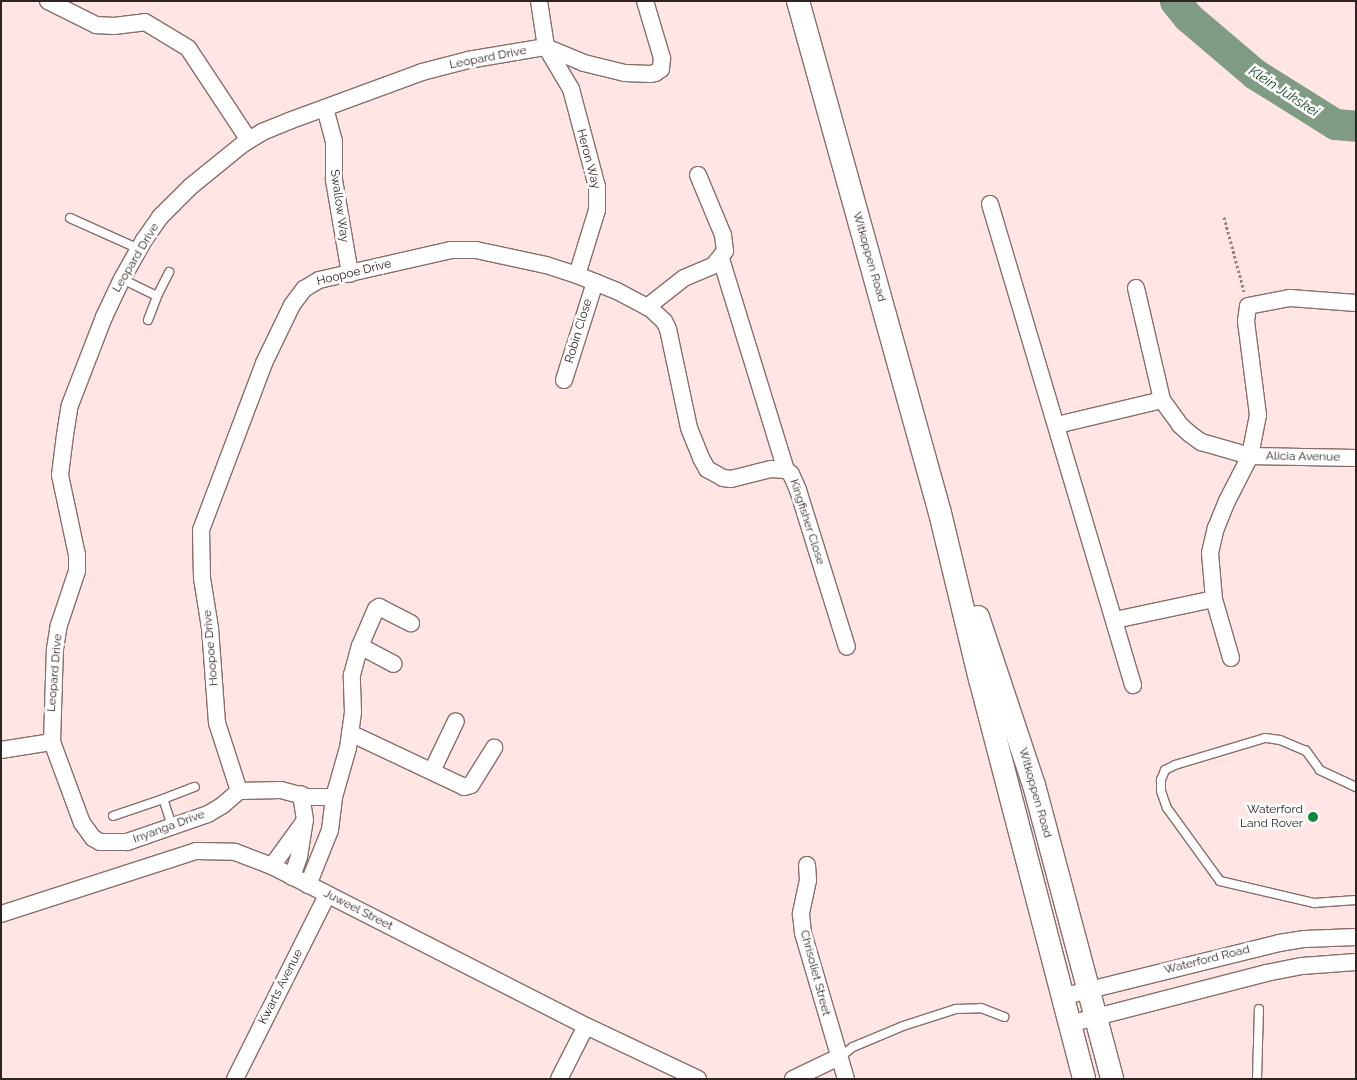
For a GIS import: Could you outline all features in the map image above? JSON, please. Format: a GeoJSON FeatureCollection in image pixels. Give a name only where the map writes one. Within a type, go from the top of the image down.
{"type":"FeatureCollection","features":[{"type":"Feature","properties":{"kind":"main road","name":"Witkoppen Road"},"geometry":{"type":"LineString","coordinates":[[798,1],[940,513],[1061,998],[1084,1079]]}},
{"type":"Feature","properties":{"kind":"main road","name":"Witkoppen Road"},"geometry":{"type":"LineString","coordinates":[[940,513],[1019,736],[1112,1079]]}},
{"type":"Feature","properties":{"kind":"street"},"geometry":{"type":"LineString","coordinates":[[48,1],[96,25],[114,26],[145,22],[188,48],[249,140]]}},
{"type":"Feature","properties":{"kind":"street"},"geometry":{"type":"LineString","coordinates":[[539,1],[546,47],[584,63],[625,73],[655,73],[661,69],[662,58],[645,1]]}},
{"type":"Feature","properties":{"kind":"street","name":"Leopard Drive"},"geometry":{"type":"LineString","coordinates":[[93,838],[82,823],[52,742],[55,649],[59,626],[77,571],[77,555],[60,475],[70,405],[104,316],[139,249],[160,217],[190,186],[262,132],[422,72],[468,60],[546,47]]}},
{"type":"Feature","properties":{"kind":"street","name":"Heron Way"},"geometry":{"type":"LineString","coordinates":[[546,47],[571,88],[597,187],[597,210],[577,275]]}},
{"type":"Feature","properties":{"kind":"street","name":"Swallow Way"},"geometry":{"type":"LineString","coordinates":[[325,108],[334,140],[334,180],[350,274]]}},
{"type":"Feature","properties":{"kind":"street"},"geometry":{"type":"LineString","coordinates":[[647,307],[684,278],[714,265],[721,259],[725,251],[724,235],[698,175]]}},
{"type":"Feature","properties":{"kind":"street"},"geometry":{"type":"LineString","coordinates":[[990,204],[1133,684]]}},
{"type":"Feature","properties":{"kind":"street","name":"Hoopoe Drive"},"geometry":{"type":"LineString","coordinates":[[239,791],[217,723],[211,635],[202,578],[201,530],[264,363],[292,305],[308,285],[319,280],[451,250],[465,250],[528,261],[595,282],[647,307],[659,315],[668,329],[689,428],[701,458],[714,474]]}},
{"type":"Feature","properties":{"kind":"street"},"geometry":{"type":"LineString","coordinates":[[721,259],[786,470]]}},
{"type":"Feature","properties":{"kind":"street","name":"Robin Close"},"geometry":{"type":"LineString","coordinates":[[564,380],[595,282]]}},
{"type":"Feature","properties":{"kind":"street"},"geometry":{"type":"LineString","coordinates":[[1057,425],[1162,400],[1136,288]]}},
{"type":"Feature","properties":{"kind":"street"},"geometry":{"type":"LineString","coordinates":[[1231,658],[1214,599],[1210,573],[1212,541],[1226,503],[1250,456],[1258,415],[1246,321],[1248,306],[1290,298],[1356,303]]}},
{"type":"Feature","properties":{"kind":"street","name":"Alicia Avenue"},"geometry":{"type":"LineString","coordinates":[[1162,400],[1180,425],[1201,442],[1250,456],[1356,458]]}},
{"type":"Feature","properties":{"kind":"street","name":"Kingfisher Close"},"geometry":{"type":"LineString","coordinates":[[714,474],[731,478],[771,469],[786,470],[791,474],[798,490],[847,647]]}},
{"type":"Feature","properties":{"kind":"street"},"geometry":{"type":"LineString","coordinates":[[1115,620],[1214,599]]}},
{"type":"Feature","properties":{"kind":"street"},"geometry":{"type":"LineString","coordinates":[[308,885],[330,830],[334,797],[348,748],[353,712],[352,675],[360,646],[376,609],[379,607],[411,623]]}},
{"type":"Feature","properties":{"kind":"street"},"geometry":{"type":"LineString","coordinates":[[360,646],[394,664]]}},
{"type":"Feature","properties":{"kind":"street"},"geometry":{"type":"LineString","coordinates":[[432,771],[456,722]]}},
{"type":"Feature","properties":{"kind":"street"},"geometry":{"type":"LineString","coordinates":[[350,733],[468,786],[471,785],[494,748]]}},
{"type":"Feature","properties":{"kind":"street"},"geometry":{"type":"LineString","coordinates":[[1,750],[52,742]]}},
{"type":"Feature","properties":{"kind":"street"},"geometry":{"type":"LineString","coordinates":[[239,791],[280,790],[317,798],[334,797]]}},
{"type":"Feature","properties":{"kind":"street","name":"Inyanga Drive"},"geometry":{"type":"LineString","coordinates":[[93,838],[109,843],[120,843],[208,814],[223,805],[239,791]]}},
{"type":"Feature","properties":{"kind":"street"},"geometry":{"type":"LineString","coordinates":[[292,877],[299,857],[305,820],[301,794]]}},
{"type":"Feature","properties":{"kind":"street"},"geometry":{"type":"LineString","coordinates":[[272,866],[305,820]]}},
{"type":"Feature","properties":{"kind":"street","name":"Juweel Street"},"geometry":{"type":"LineString","coordinates":[[1,914],[196,851],[234,852],[272,866],[586,1026],[698,1079]]}},
{"type":"Feature","properties":{"kind":"street","name":"Chrisoliet Street"},"geometry":{"type":"LineString","coordinates":[[807,866],[808,880],[802,907],[802,924],[846,1079]]}},
{"type":"Feature","properties":{"kind":"street","name":"Kwarts Avenue"},"geometry":{"type":"LineString","coordinates":[[235,1079],[327,895]]}},
{"type":"Feature","properties":{"kind":"street","name":"Waterford Road"},"geometry":{"type":"LineString","coordinates":[[1061,998],[1279,943],[1313,938],[1356,937]]}},
{"type":"Feature","properties":{"kind":"street"},"geometry":{"type":"LineString","coordinates":[[1069,1024],[1266,973],[1302,966],[1356,962]]}},
{"type":"Feature","properties":{"kind":"street"},"geometry":{"type":"LineString","coordinates":[[559,1079],[586,1026]]}},
{"type":"Feature","properties":{"kind":"street"},"geometry":{"type":"LineString","coordinates":[[793,1079],[839,1057]]}},
{"type":"Feature","properties":{"kind":"lane"},"geometry":{"type":"LineString","coordinates":[[70,218],[139,249]]}},
{"type":"Feature","properties":{"kind":"lane"},"geometry":{"type":"LineString","coordinates":[[148,320],[169,272]]}},
{"type":"Feature","properties":{"kind":"lane"},"geometry":{"type":"LineString","coordinates":[[122,279],[157,296]]}},
{"type":"Feature","properties":{"kind":"lane"},"geometry":{"type":"LineString","coordinates":[[1356,787],[1320,770],[1306,751],[1280,740],[1265,738],[1176,765],[1165,770],[1161,780],[1161,791],[1167,808],[1220,881],[1314,903],[1356,900]]}},
{"type":"Feature","properties":{"kind":"lane"},"geometry":{"type":"LineString","coordinates":[[113,816],[195,787]]}},
{"type":"Feature","properties":{"kind":"lane"},"geometry":{"type":"LineString","coordinates":[[162,799],[172,826]]}},
{"type":"Feature","properties":{"kind":"lane"},"geometry":{"type":"LineString","coordinates":[[839,1057],[853,1046],[956,1009],[981,1008],[1004,1017]]}},
{"type":"Feature","properties":{"kind":"lane"},"geometry":{"type":"LineString","coordinates":[[1257,1079],[1259,1009]]}},
{"type":"Feature","properties":{"kind":"path"},"geometry":{"type":"LineString","coordinates":[[1224,217],[1248,306]]}},
{"type":"Feature","properties":{"kind":"waterway","name":"Klein Jukskei"},"geometry":{"type":"LineString","coordinates":[[1175,1],[1188,17],[1255,74],[1335,124],[1356,126]]}},
{"type":"Feature","properties":{"kind":"place","name":"Waterford Land Rover"},"geometry":{"type":"Point","coordinates":[1313,817]}}]}
